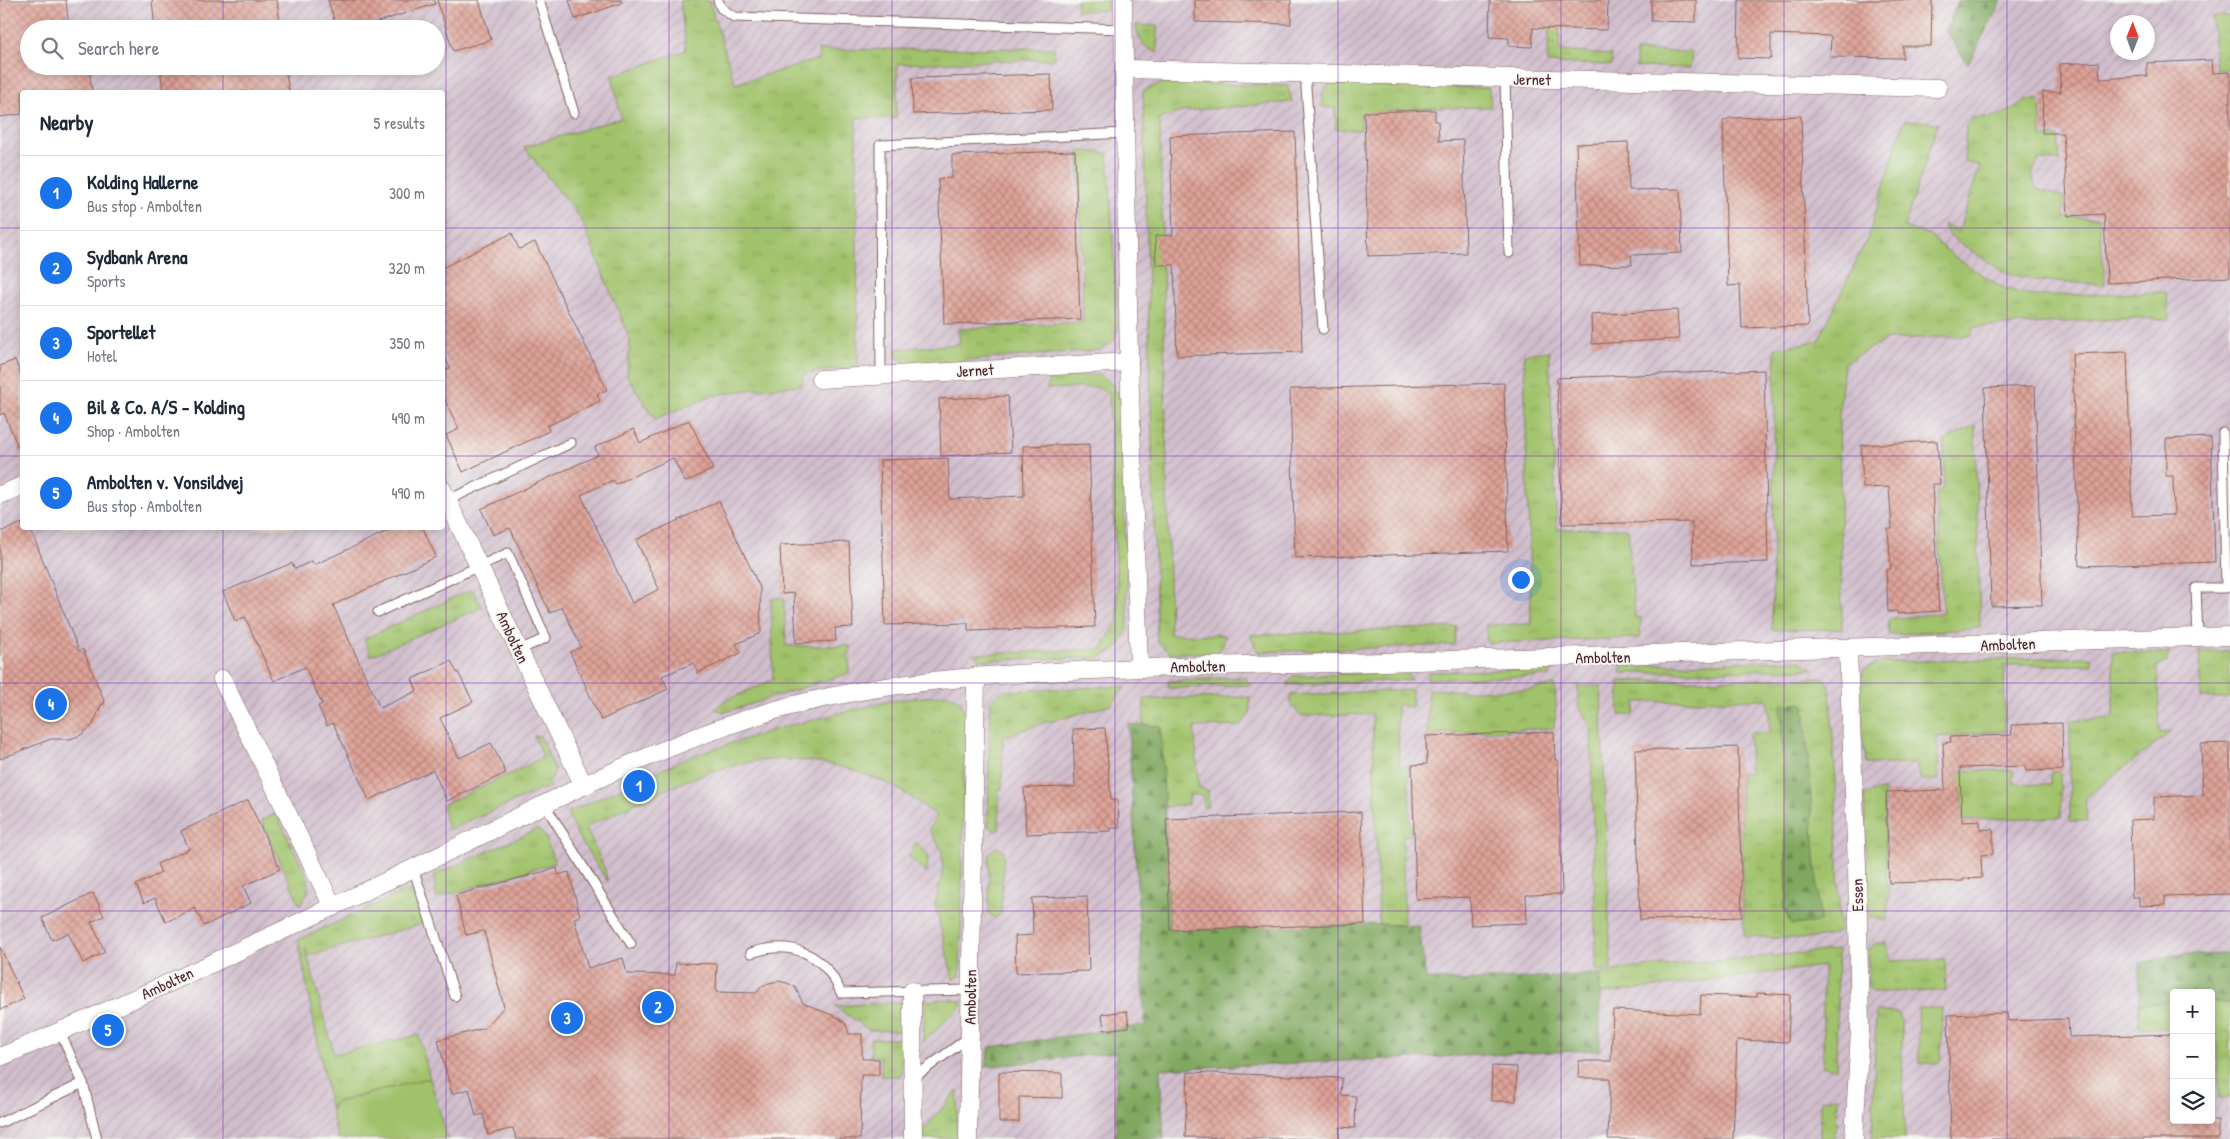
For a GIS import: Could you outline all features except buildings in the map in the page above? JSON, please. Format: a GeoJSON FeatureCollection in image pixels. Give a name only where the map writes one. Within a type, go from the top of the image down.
{"type":"FeatureCollection","features":[{"type":"Feature","properties":{"kind":"street"},"geometry":{"type":"LineString","coordinates":[[1123,0],[1126,69],[1129,362],[1139,668]]}},
{"type":"Feature","properties":{"kind":"street","name":"Jernet"},"geometry":{"type":"LineString","coordinates":[[1126,69],[1938,88]]}},
{"type":"Feature","properties":{"kind":"street","name":"Jernet"},"geometry":{"type":"LineString","coordinates":[[820,379],[1129,362]]}},
{"type":"Feature","properties":{"kind":"street"},"geometry":{"type":"LineString","coordinates":[[0,495],[20,487]]}},
{"type":"Feature","properties":{"kind":"street","name":"Ambolten"},"geometry":{"type":"LineString","coordinates":[[445,494],[584,786]]}},
{"type":"Feature","properties":{"kind":"street","name":"Ambolten"},"geometry":{"type":"LineString","coordinates":[[0,1057],[60,1032],[333,907],[584,786],[678,745],[772,711],[866,690],[976,676],[1139,668],[1848,650],[2230,636]]}},
{"type":"Feature","properties":{"kind":"street","name":"Essen"},"geometry":{"type":"LineString","coordinates":[[1848,650],[1857,866],[1860,1030],[1854,1139]]}},
{"type":"Feature","properties":{"kind":"street","name":"Ambolten"},"geometry":{"type":"LineString","coordinates":[[968,1139],[976,676]]}},
{"type":"Feature","properties":{"kind":"street"},"geometry":{"type":"LineString","coordinates":[[222,679],[333,907]]}},
{"type":"Feature","properties":{"kind":"street"},"geometry":{"type":"LineString","coordinates":[[910,1134],[912,991]]}},
{"type":"Feature","properties":{"kind":"lane"},"geometry":{"type":"LineString","coordinates":[[539,0],[574,113]]}},
{"type":"Feature","properties":{"kind":"lane"},"geometry":{"type":"LineString","coordinates":[[718,0],[721,8],[734,17],[1124,29]]}},
{"type":"Feature","properties":{"kind":"lane"},"geometry":{"type":"LineString","coordinates":[[1305,73],[1324,329]]}},
{"type":"Feature","properties":{"kind":"lane"},"geometry":{"type":"LineString","coordinates":[[1505,78],[1509,253]]}},
{"type":"Feature","properties":{"kind":"lane"},"geometry":{"type":"LineString","coordinates":[[881,376],[880,145],[1126,134]]}},
{"type":"Feature","properties":{"kind":"lane"},"geometry":{"type":"LineString","coordinates":[[2198,637],[2196,588],[2226,588],[2223,433]]}},
{"type":"Feature","properties":{"kind":"lane"},"geometry":{"type":"LineString","coordinates":[[445,494],[570,443]]}},
{"type":"Feature","properties":{"kind":"lane"},"geometry":{"type":"LineString","coordinates":[[378,612],[508,553],[546,638],[519,650]]}},
{"type":"Feature","properties":{"kind":"lane"},"geometry":{"type":"LineString","coordinates":[[544,805],[630,944]]}},
{"type":"Feature","properties":{"kind":"lane"},"geometry":{"type":"LineString","coordinates":[[413,868],[454,996]]}},
{"type":"Feature","properties":{"kind":"lane"},"geometry":{"type":"LineString","coordinates":[[751,953],[776,947],[804,952],[819,961],[828,970],[841,993],[970,990]]}},
{"type":"Feature","properties":{"kind":"lane"},"geometry":{"type":"LineString","coordinates":[[60,1032],[83,1083],[98,1139]]}},
{"type":"Feature","properties":{"kind":"lane"},"geometry":{"type":"LineString","coordinates":[[912,1080],[970,1038]]}},
{"type":"Feature","properties":{"kind":"lane"},"geometry":{"type":"LineString","coordinates":[[0,1123],[83,1083]]}},
{"type":"Feature","properties":{"kind":"shaded area"},"geometry":{"type":"Polygon","coordinates":[[[0,0],[1958,0],[1946,32],[1968,64],[2002,0],[2230,0],[2230,954],[2173,955],[2139,964],[2139,1003],[2170,1002],[2170,1124],[2215,1124],[2215,1003],[2230,1003],[2230,1139],[0,1139],[0,0]]]}},
{"type":"Feature","properties":{"kind":"green space"},"geometry":{"type":"Polygon","coordinates":[[[680,0],[709,0],[735,84],[819,59],[818,50],[1054,48],[1055,59],[898,64],[896,118],[856,118],[858,366],[803,374],[802,385],[747,390],[711,396],[655,419],[627,376],[630,340],[581,219],[524,147],[621,118],[612,76],[686,50],[680,0]]]}},
{"type":"Feature","properties":{"kind":"green space"},"geometry":{"type":"Polygon","coordinates":[[[1076,0],[1107,0],[1107,10],[1077,11],[1076,0]]]}},
{"type":"Feature","properties":{"kind":"green space"},"geometry":{"type":"Polygon","coordinates":[[[1551,0],[1558,0],[1560,51],[1611,55],[1612,65],[1547,63],[1551,0]]]}},
{"type":"Feature","properties":{"kind":"green space"},"geometry":{"type":"Polygon","coordinates":[[[1958,0],[2002,0],[1968,64],[1946,32],[1958,0]]]}},
{"type":"Feature","properties":{"kind":"green space"},"geometry":{"type":"Polygon","coordinates":[[[2230,16],[2230,70],[2216,70],[2212,17],[2230,16]]]}},
{"type":"Feature","properties":{"kind":"green space"},"geometry":{"type":"Polygon","coordinates":[[[1136,25],[1157,26],[1157,53],[1142,42],[1136,25]]]}},
{"type":"Feature","properties":{"kind":"green space"},"geometry":{"type":"Polygon","coordinates":[[[1636,51],[1692,52],[1690,68],[1636,67],[1636,51]]]}},
{"type":"Feature","properties":{"kind":"green space"},"geometry":{"type":"Polygon","coordinates":[[[1163,83],[1288,86],[1292,102],[1185,111],[1160,119],[1170,634],[1225,635],[1223,647],[1215,653],[1170,653],[1157,642],[1143,91],[1163,83]]]}},
{"type":"Feature","properties":{"kind":"green space"},"geometry":{"type":"Polygon","coordinates":[[[1329,84],[1489,88],[1491,107],[1433,108],[1361,113],[1361,130],[1336,129],[1335,108],[1322,107],[1322,94],[1329,84]]]}},
{"type":"Feature","properties":{"kind":"green space"},"geometry":{"type":"Polygon","coordinates":[[[2025,100],[2040,100],[2041,137],[2058,137],[2060,161],[2038,160],[2032,176],[2036,189],[2064,197],[2064,217],[2099,218],[2105,285],[2035,280],[2003,272],[1950,236],[1943,225],[1959,230],[1980,166],[1964,161],[1966,126],[1973,117],[1980,118],[2000,115],[2013,109],[2025,100]]]}},
{"type":"Feature","properties":{"kind":"green space"},"geometry":{"type":"Polygon","coordinates":[[[1904,120],[1938,123],[1904,227],[1930,236],[1953,256],[2003,288],[2032,296],[2166,292],[2170,320],[2138,318],[1973,327],[1972,336],[1887,339],[1844,363],[1839,415],[1842,629],[1772,630],[1775,348],[1818,341],[1868,237],[1904,120]]]}},
{"type":"Feature","properties":{"kind":"green space"},"geometry":{"type":"Polygon","coordinates":[[[1079,151],[1108,153],[1118,329],[1114,341],[1100,350],[910,365],[897,358],[896,349],[960,344],[958,329],[1083,322],[1079,151]]]}},
{"type":"Feature","properties":{"kind":"green space"},"geometry":{"type":"Polygon","coordinates":[[[1549,351],[1557,529],[1628,528],[1635,618],[1641,617],[1640,638],[1487,643],[1486,625],[1531,624],[1524,354],[1549,351]]]}},
{"type":"Feature","properties":{"kind":"green space"},"geometry":{"type":"Polygon","coordinates":[[[1100,375],[1113,385],[1121,399],[1128,628],[1120,645],[1108,654],[1095,658],[983,660],[973,654],[1101,649],[1118,621],[1109,394],[1097,387],[1047,389],[1049,380],[1054,377],[1100,375]]]}},
{"type":"Feature","properties":{"kind":"green space"},"geometry":{"type":"Polygon","coordinates":[[[1975,425],[1980,628],[1889,635],[1888,619],[1943,613],[1936,492],[1944,487],[1944,441],[1975,425]]]}},
{"type":"Feature","properties":{"kind":"green space"},"geometry":{"type":"Polygon","coordinates":[[[472,589],[482,607],[371,656],[364,639],[472,589]]]}},
{"type":"Feature","properties":{"kind":"green space"},"geometry":{"type":"Polygon","coordinates":[[[771,598],[784,598],[786,646],[850,646],[849,673],[726,712],[715,709],[724,701],[773,680],[771,598]]]}},
{"type":"Feature","properties":{"kind":"green space"},"geometry":{"type":"Polygon","coordinates":[[[1457,627],[1454,645],[1258,652],[1250,635],[1457,627]]]}},
{"type":"Feature","properties":{"kind":"green space"},"geometry":{"type":"Polygon","coordinates":[[[2230,651],[2230,698],[2201,698],[2199,652],[2230,651]]]}},
{"type":"Feature","properties":{"kind":"green space"},"geometry":{"type":"Polygon","coordinates":[[[2113,652],[2170,653],[2168,662],[2157,666],[2160,733],[2172,731],[2085,798],[2087,821],[2070,821],[2070,721],[2113,718],[2113,652]]]}},
{"type":"Feature","properties":{"kind":"green space"},"geometry":{"type":"Polygon","coordinates":[[[2091,657],[2092,665],[2004,665],[2005,731],[1937,737],[1939,780],[1921,780],[1916,764],[1866,764],[1858,694],[1864,669],[1883,662],[2091,657]]]}},
{"type":"Feature","properties":{"kind":"green space"},"geometry":{"type":"Polygon","coordinates":[[[1797,660],[1815,669],[1620,673],[1622,666],[1797,660]]]}},
{"type":"Feature","properties":{"kind":"green space"},"geometry":{"type":"Polygon","coordinates":[[[1547,669],[1551,676],[1426,679],[1429,672],[1547,669]]]}},
{"type":"Feature","properties":{"kind":"green space"},"geometry":{"type":"Polygon","coordinates":[[[1406,672],[1411,680],[1287,685],[1293,676],[1406,672]]]}},
{"type":"Feature","properties":{"kind":"green space"},"geometry":{"type":"Polygon","coordinates":[[[1244,677],[1251,685],[1168,688],[1169,681],[1244,677]]]}},
{"type":"Feature","properties":{"kind":"green space"},"geometry":{"type":"Polygon","coordinates":[[[1825,678],[1830,690],[1835,768],[1840,931],[1832,935],[1809,938],[1744,936],[1740,773],[1750,773],[1749,733],[1770,733],[1768,699],[1636,702],[1634,715],[1619,715],[1619,681],[1825,678]]]}},
{"type":"Feature","properties":{"kind":"green space"},"geometry":{"type":"Polygon","coordinates":[[[1554,685],[1556,703],[1554,728],[1427,734],[1428,689],[1465,691],[1528,690],[1554,685]]]}},
{"type":"Feature","properties":{"kind":"green space"},"geometry":{"type":"Polygon","coordinates":[[[1126,686],[1111,705],[1044,723],[1003,737],[1002,789],[999,789],[999,830],[994,831],[988,826],[990,703],[998,693],[1005,691],[1126,686]]]}},
{"type":"Feature","properties":{"kind":"green space"},"geometry":{"type":"Polygon","coordinates":[[[1578,686],[1601,686],[1611,969],[1596,971],[1591,727],[1578,705],[1578,686]]]}},
{"type":"Feature","properties":{"kind":"green space"},"geometry":{"type":"Polygon","coordinates":[[[1412,690],[1412,707],[1397,705],[1399,766],[1408,765],[1411,835],[1403,836],[1404,925],[1379,924],[1372,714],[1301,716],[1290,704],[1290,695],[1412,690]]]}},
{"type":"Feature","properties":{"kind":"green space"},"geometry":{"type":"Polygon","coordinates":[[[949,694],[960,701],[965,714],[960,976],[953,979],[935,904],[943,869],[942,851],[929,829],[937,816],[907,795],[885,783],[845,768],[804,760],[762,761],[741,764],[701,775],[586,827],[605,870],[608,882],[577,835],[567,813],[689,757],[779,728],[890,701],[949,694]]]}},
{"type":"Feature","properties":{"kind":"green space"},"geometry":{"type":"Polygon","coordinates":[[[1250,697],[1250,714],[1239,726],[1194,727],[1199,788],[1208,790],[1208,807],[1203,807],[1203,796],[1190,794],[1189,804],[1164,807],[1161,726],[1143,725],[1144,699],[1250,697]]]}},
{"type":"Feature","properties":{"kind":"green space"},"geometry":{"type":"Polygon","coordinates":[[[1781,703],[1804,704],[1820,922],[1792,925],[1783,906],[1787,896],[1781,703]]]}},
{"type":"Feature","properties":{"kind":"green space"},"geometry":{"type":"Polygon","coordinates":[[[1128,724],[1161,726],[1170,930],[1365,924],[1419,926],[1426,979],[1462,981],[1600,974],[1600,1050],[1160,1069],[1164,1139],[1116,1139],[1116,1052],[985,1067],[990,1047],[1145,1025],[1128,724]]]}},
{"type":"Feature","properties":{"kind":"green space"},"geometry":{"type":"Polygon","coordinates":[[[534,736],[540,736],[555,770],[548,787],[448,830],[442,805],[543,757],[534,736]]]}},
{"type":"Feature","properties":{"kind":"green space"},"geometry":{"type":"Polygon","coordinates":[[[2013,770],[2013,783],[2051,785],[2051,772],[2060,772],[2061,817],[1963,820],[1961,787],[1955,787],[1955,771],[2013,770]]]}},
{"type":"Feature","properties":{"kind":"green space"},"geometry":{"type":"Polygon","coordinates":[[[1884,789],[1887,885],[1889,887],[1887,921],[1871,917],[1868,908],[1864,794],[1884,789]]]}},
{"type":"Feature","properties":{"kind":"green space"},"geometry":{"type":"Polygon","coordinates":[[[276,814],[308,878],[308,892],[300,905],[261,820],[276,814]]]}},
{"type":"Feature","properties":{"kind":"green space"},"geometry":{"type":"Polygon","coordinates":[[[538,829],[545,836],[555,863],[436,898],[434,875],[538,829]]]}},
{"type":"Feature","properties":{"kind":"green space"},"geometry":{"type":"Polygon","coordinates":[[[916,842],[928,855],[927,874],[908,856],[916,842]]]}},
{"type":"Feature","properties":{"kind":"green space"},"geometry":{"type":"Polygon","coordinates":[[[996,847],[1004,851],[1001,914],[995,918],[989,914],[989,853],[996,847]]]}},
{"type":"Feature","properties":{"kind":"green space"},"geometry":{"type":"Polygon","coordinates":[[[405,891],[411,891],[422,924],[308,956],[305,947],[334,1054],[419,1035],[430,1079],[337,1102],[331,1107],[331,1112],[298,940],[405,891]]]}},
{"type":"Feature","properties":{"kind":"green space"},"geometry":{"type":"Polygon","coordinates":[[[1886,942],[1891,961],[1945,959],[1946,991],[1873,992],[1868,987],[1868,950],[1874,945],[1886,942]]]}},
{"type":"Feature","properties":{"kind":"green space"},"geometry":{"type":"Polygon","coordinates":[[[1838,950],[1836,1069],[1823,1067],[1823,966],[1600,994],[1600,974],[1624,969],[1838,950]]]}},
{"type":"Feature","properties":{"kind":"green space"},"geometry":{"type":"Polygon","coordinates":[[[2230,954],[2230,1003],[2215,1003],[2215,989],[2170,989],[2170,1002],[2139,1004],[2139,964],[2173,955],[2230,954]]]}},
{"type":"Feature","properties":{"kind":"green space"},"geometry":{"type":"Polygon","coordinates":[[[950,999],[962,1002],[962,1006],[923,1042],[925,1001],[950,999]]]}},
{"type":"Feature","properties":{"kind":"green space"},"geometry":{"type":"Polygon","coordinates":[[[902,1002],[902,1031],[869,1030],[835,1006],[902,1002]]]}},
{"type":"Feature","properties":{"kind":"green space"},"geometry":{"type":"Polygon","coordinates":[[[2170,1002],[2170,1029],[2139,1027],[2139,1004],[2170,1002]]]}},
{"type":"Feature","properties":{"kind":"green space"},"geometry":{"type":"Polygon","coordinates":[[[2215,1003],[2230,1003],[2230,1098],[2219,1098],[2215,1003]]]}},
{"type":"Feature","properties":{"kind":"green space"},"geometry":{"type":"Polygon","coordinates":[[[1942,1008],[1941,1057],[1938,1064],[1919,1063],[1918,1009],[1942,1008]]]}},
{"type":"Feature","properties":{"kind":"green space"},"geometry":{"type":"Polygon","coordinates":[[[1876,1012],[1897,1012],[1901,1021],[1905,1139],[1872,1139],[1876,1012]]]}},
{"type":"Feature","properties":{"kind":"green space"},"geometry":{"type":"Polygon","coordinates":[[[870,1039],[903,1039],[901,1076],[881,1076],[881,1057],[871,1057],[870,1039]]]}},
{"type":"Feature","properties":{"kind":"green space"},"geometry":{"type":"Polygon","coordinates":[[[430,1079],[448,1139],[338,1139],[331,1112],[334,1103],[430,1079]]]}},
{"type":"Feature","properties":{"kind":"green space"},"geometry":{"type":"Polygon","coordinates":[[[958,1090],[957,1139],[925,1139],[922,1132],[958,1090]]]}},
{"type":"Feature","properties":{"kind":"green space"},"geometry":{"type":"Polygon","coordinates":[[[1838,1097],[1835,1139],[1820,1139],[1821,1099],[1838,1097]]]}},
{"type":"Feature","properties":{"kind":"place","name":"Bil & Co. A/S - Kolding"},"geometry":{"type":"Point","coordinates":[51,704]}},
{"type":"Feature","properties":{"kind":"place","name":"Kolding Hallerne"},"geometry":{"type":"Point","coordinates":[639,786]}},
{"type":"Feature","properties":{"kind":"place","name":"Sydbank Arena"},"geometry":{"type":"Point","coordinates":[658,1007]}},
{"type":"Feature","properties":{"kind":"place","name":"Sportellet"},"geometry":{"type":"Point","coordinates":[567,1018]}},
{"type":"Feature","properties":{"kind":"place","name":"Ambolten v. Vonsildvej"},"geometry":{"type":"Point","coordinates":[108,1030]}}]}
